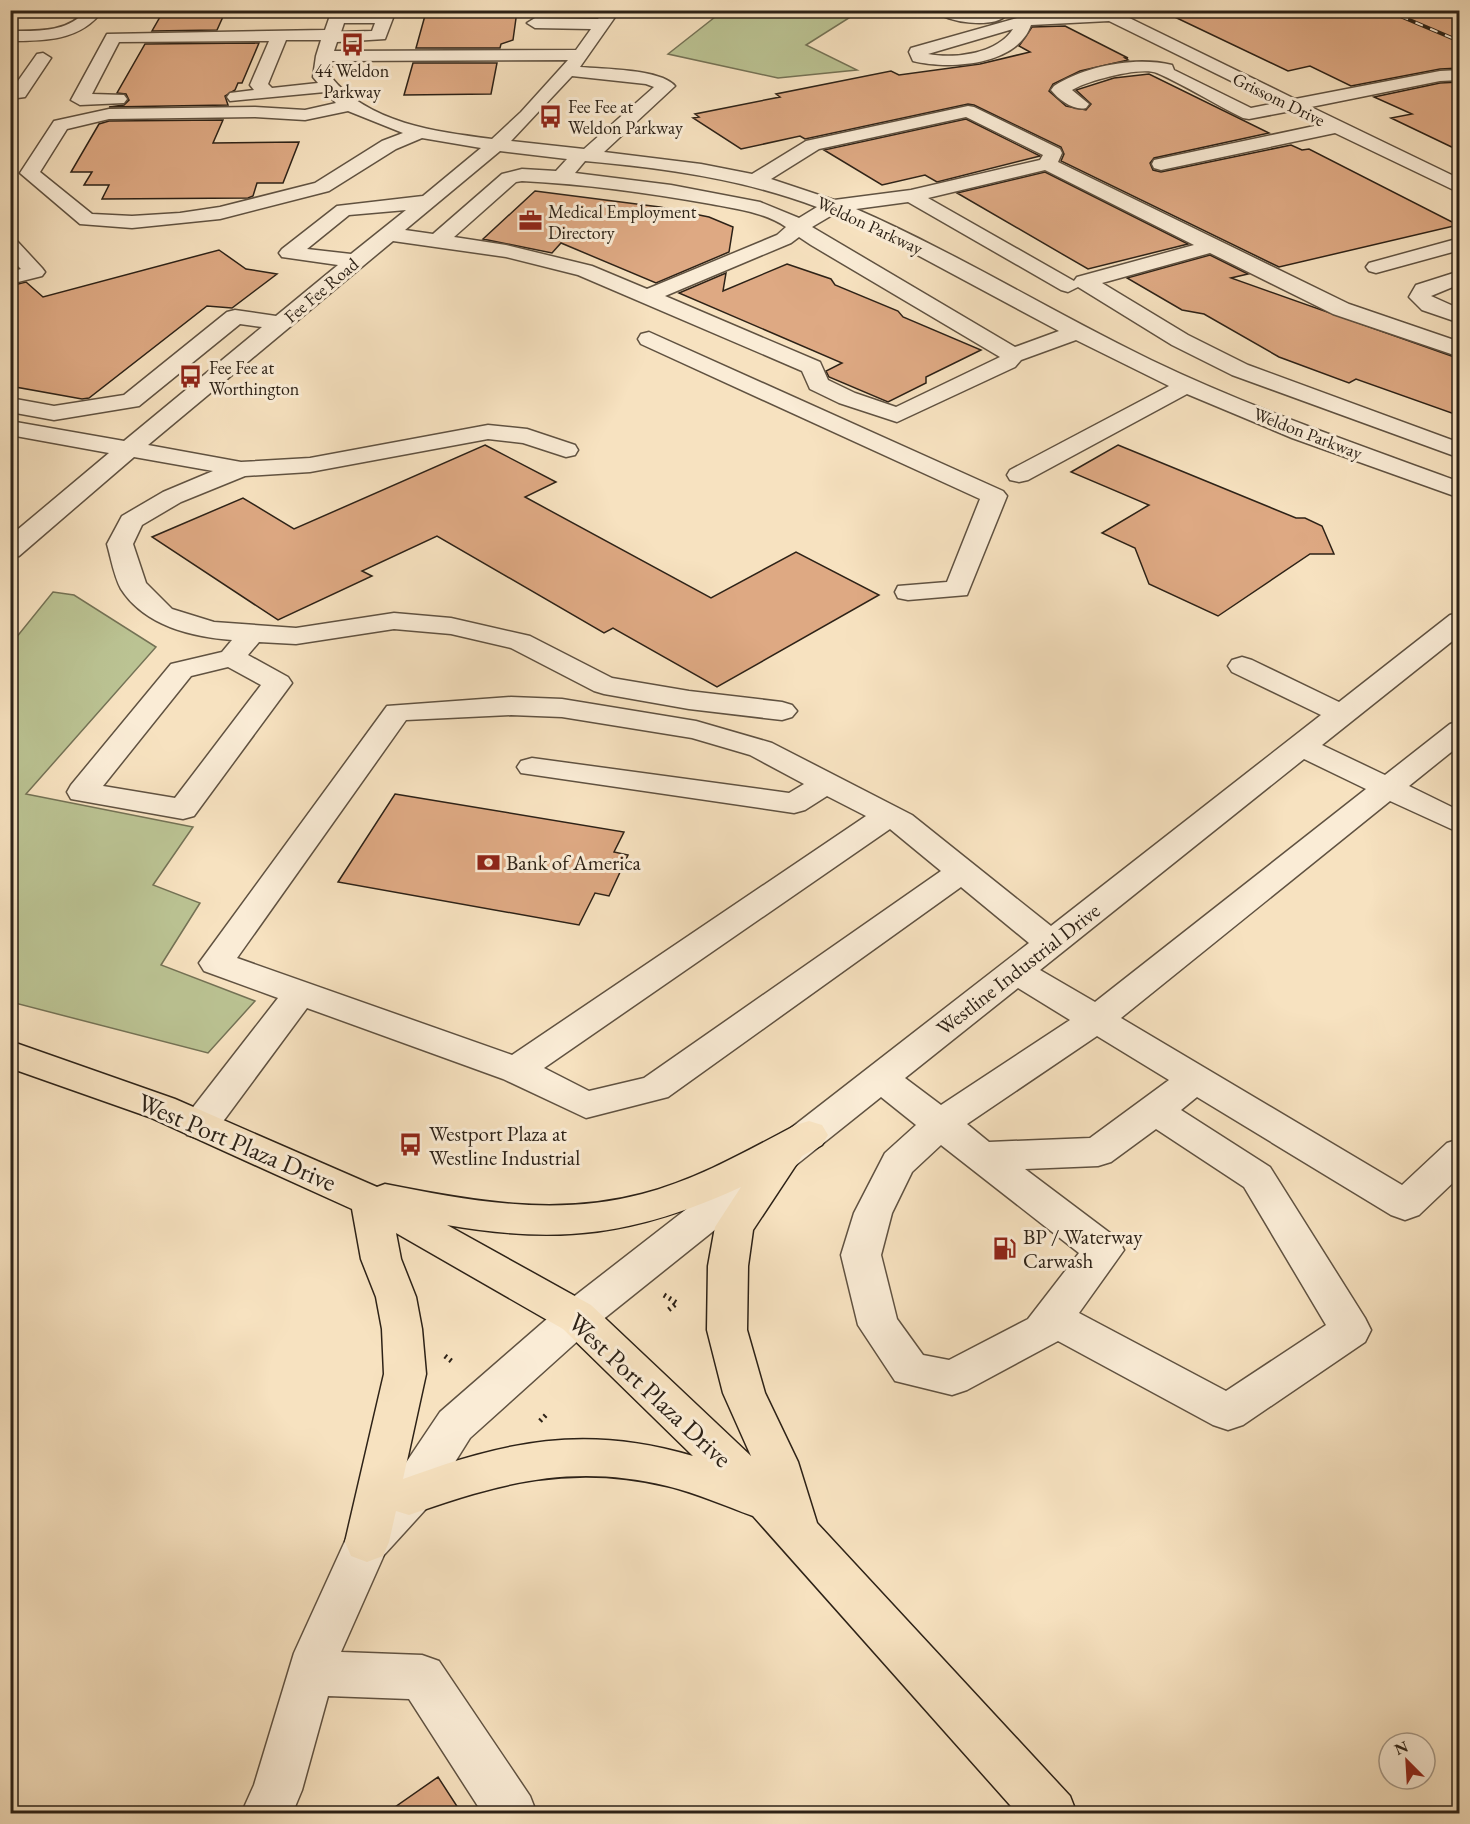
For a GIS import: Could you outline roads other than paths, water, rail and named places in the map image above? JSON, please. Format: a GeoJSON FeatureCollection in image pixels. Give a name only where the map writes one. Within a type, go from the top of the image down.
{"type":"FeatureCollection","features":[{"type":"Feature","properties":{"kind":"main road","name":"West Port Plaza Drive"},"geometry":{"type":"LineString","coordinates":[[10,1054],[162,1108],[365,1198],[577,1317],[757,1489],[1052,1814]]}},
{"type":"Feature","properties":{"kind":"main road"},"geometry":{"type":"LineString","coordinates":[[367,1542],[405,1374],[402,1329],[396,1297],[381,1259],[365,1198],[527,1219],[584,1220],[646,1207],[722,1181],[796,1145]]}},
{"type":"Feature","properties":{"kind":"main road"},"geometry":{"type":"LineString","coordinates":[[782,1518],[776,1462],[744,1393],[727,1330],[728,1266],[734,1227],[796,1145]]}},
{"type":"Feature","properties":{"kind":"main road"},"geometry":{"type":"LineString","coordinates":[[409,1496],[454,1477],[499,1464],[545,1457],[592,1456],[638,1459],[683,1469],[782,1518]]}},
{"type":"Feature","properties":{"kind":"street"},"geometry":{"type":"LineString","coordinates":[[10,36],[65,31],[81,25],[95,10]]}},
{"type":"Feature","properties":{"kind":"street"},"geometry":{"type":"LineString","coordinates":[[942,10],[953,16],[981,18],[1105,13]]}},
{"type":"Feature","properties":{"kind":"street","name":"Grissom Drive"},"geometry":{"type":"LineString","coordinates":[[1105,13],[1460,187]]}},
{"type":"Feature","properties":{"kind":"street"},"geometry":{"type":"LineString","coordinates":[[1025,16],[1018,39],[1004,49],[935,62],[919,57],[917,52],[997,30],[1025,16]]}},
{"type":"Feature","properties":{"kind":"street"},"geometry":{"type":"LineString","coordinates":[[535,23],[608,17]]}},
{"type":"Feature","properties":{"kind":"street","name":"Fee Fee Road"},"geometry":{"type":"LineString","coordinates":[[10,550],[190,397],[498,144],[569,71],[608,17]]}},
{"type":"Feature","properties":{"kind":"street"},"geometry":{"type":"LineString","coordinates":[[262,22],[335,24]]}},
{"type":"Feature","properties":{"kind":"street"},"geometry":{"type":"LineString","coordinates":[[335,24],[324,56],[322,77],[327,87],[266,92],[239,97],[80,100],[113,37],[280,35],[335,24]]}},
{"type":"Feature","properties":{"kind":"street"},"geometry":{"type":"LineString","coordinates":[[266,92],[259,85],[280,35]]}},
{"type":"Feature","properties":{"kind":"street"},"geometry":{"type":"LineString","coordinates":[[324,56],[580,55]]}},
{"type":"Feature","properties":{"kind":"street"},"geometry":{"type":"LineString","coordinates":[[10,94],[19,93],[43,58]]}},
{"type":"Feature","properties":{"kind":"street"},"geometry":{"type":"LineString","coordinates":[[1080,104],[1060,90],[1080,79],[1151,66],[1166,70],[1249,114],[1440,76],[1460,75]]}},
{"type":"Feature","properties":{"kind":"street"},"geometry":{"type":"LineString","coordinates":[[1166,70],[1211,66]]}},
{"type":"Feature","properties":{"kind":"street"},"geometry":{"type":"LineString","coordinates":[[561,177],[666,86],[649,79],[569,71]]}},
{"type":"Feature","properties":{"kind":"street","name":"Weldon Parkway"},"geometry":{"type":"LineString","coordinates":[[327,87],[349,106],[378,120],[421,132],[753,182],[833,206],[885,228],[1018,301],[1187,385],[1460,491]]}},
{"type":"Feature","properties":{"kind":"street"},"geometry":{"type":"LineString","coordinates":[[349,106],[305,115],[255,112],[90,117],[60,125],[30,173],[87,220],[110,222],[180,219],[220,213],[322,186],[389,144],[421,132]]}},
{"type":"Feature","properties":{"kind":"street"},"geometry":{"type":"LineString","coordinates":[[753,182],[813,145],[968,111],[1053,153],[1047,164]]}},
{"type":"Feature","properties":{"kind":"street"},"geometry":{"type":"LineString","coordinates":[[1161,164],[1336,127]]}},
{"type":"Feature","properties":{"kind":"street"},"geometry":{"type":"LineString","coordinates":[[648,296],[784,239],[798,227],[833,206],[911,196],[1047,164],[1341,309],[1460,350]]}},
{"type":"Feature","properties":{"kind":"street"},"geometry":{"type":"LineString","coordinates":[[438,241],[509,177],[522,175],[561,177],[671,191],[760,208],[787,219],[1013,355]]}},
{"type":"Feature","properties":{"kind":"street"},"geometry":{"type":"LineString","coordinates":[[911,196],[1240,370],[1460,451]]}},
{"type":"Feature","properties":{"kind":"street"},"geometry":{"type":"LineString","coordinates":[[356,261],[289,253],[344,210],[427,202]]}},
{"type":"Feature","properties":{"kind":"street"},"geometry":{"type":"LineString","coordinates":[[389,234],[506,251],[585,270],[812,367],[818,384],[847,398],[897,415],[1007,362],[1013,355],[1078,332]]}},
{"type":"Feature","properties":{"kind":"street"},"geometry":{"type":"LineString","coordinates":[[1376,267],[1460,244]]}},
{"type":"Feature","properties":{"kind":"street"},"geometry":{"type":"LineString","coordinates":[[10,245],[35,272],[10,278]]}},
{"type":"Feature","properties":{"kind":"street"},"geometry":{"type":"LineString","coordinates":[[1018,301],[1212,246]]}},
{"type":"Feature","properties":{"kind":"street"},"geometry":{"type":"LineString","coordinates":[[1460,277],[1424,290],[1420,297],[1430,305],[1460,317]]}},
{"type":"Feature","properties":{"kind":"street"},"geometry":{"type":"LineString","coordinates":[[10,405],[54,413],[131,401],[235,317],[280,323]]}},
{"type":"Feature","properties":{"kind":"street"},"geometry":{"type":"LineString","coordinates":[[649,339],[994,496],[957,589],[908,592]]}},
{"type":"Feature","properties":{"kind":"street"},"geometry":{"type":"LineString","coordinates":[[1019,475],[1187,385]]}},
{"type":"Feature","properties":{"kind":"street"},"geometry":{"type":"LineString","coordinates":[[144,391],[190,397]]}},
{"type":"Feature","properties":{"kind":"street"},"geometry":{"type":"LineString","coordinates":[[10,428],[241,469],[310,465],[488,432],[527,436],[566,450]]}},
{"type":"Feature","properties":{"kind":"street"},"geometry":{"type":"LineString","coordinates":[[241,469],[171,497],[131,521],[120,544],[133,586],[162,615],[212,630],[296,636],[394,621],[451,626],[520,642],[603,685],[689,700],[782,711]]}},
{"type":"Feature","properties":{"kind":"street","name":"Westline Industrial Drive"},"geometry":{"type":"LineString","coordinates":[[266,1814],[277,1790],[317,1653],[367,1542],[409,1496],[454,1425],[577,1317],[1460,621]]}},
{"type":"Feature","properties":{"kind":"street"},"geometry":{"type":"LineString","coordinates":[[232,658],[278,683],[183,809],[82,792],[181,670],[232,658],[251,633]]}},
{"type":"Feature","properties":{"kind":"street"},"geometry":{"type":"LineString","coordinates":[[1242,666],[1342,714]]}},
{"type":"Feature","properties":{"kind":"street"},"geometry":{"type":"LineString","coordinates":[[961,872],[655,1088],[586,1105],[516,1070],[216,963],[397,712],[511,706],[561,708],[696,730],[762,749],[901,822],[1051,944]]}},
{"type":"Feature","properties":{"kind":"street"},"geometry":{"type":"LineString","coordinates":[[881,1078],[940,1124],[1104,1250],[1042,1331],[952,1378],[910,1370],[878,1325],[861,1255],[873,1213],[898,1162],[940,1124],[1097,1019],[1460,730]]}},
{"type":"Feature","properties":{"kind":"street"},"geometry":{"type":"LineString","coordinates":[[1301,746],[1460,824]]}},
{"type":"Feature","properties":{"kind":"street"},"geometry":{"type":"LineString","coordinates":[[532,767],[794,803],[827,783]]}},
{"type":"Feature","properties":{"kind":"street"},"geometry":{"type":"LineString","coordinates":[[516,1070],[888,816]]}},
{"type":"Feature","properties":{"kind":"street"},"geometry":{"type":"LineString","coordinates":[[1016,971],[1405,1205],[1460,1153]]}},
{"type":"Feature","properties":{"kind":"street"},"geometry":{"type":"LineString","coordinates":[[200,1125],[301,992]]}},
{"type":"Feature","properties":{"kind":"street"},"geometry":{"type":"LineString","coordinates":[[982,1156],[1098,1152],[1155,1111],[1195,1078]]}},
{"type":"Feature","properties":{"kind":"street"},"geometry":{"type":"LineString","coordinates":[[1052,1318],[1228,1412],[1351,1330],[1257,1177],[1155,1111]]}},
{"type":"Feature","properties":{"kind":"street"},"geometry":{"type":"LineString","coordinates":[[312,1673],[422,1677],[512,1814]]}},
{"type":"Feature","properties":{"kind":"railway"},"geometry":{"type":"LineString","coordinates":[[1386,10],[1459,41]]}},
{"type":"Feature","properties":{"kind":"place","name":"44 Weldon Parkway"},"geometry":{"type":"Point","coordinates":[352,44]}},
{"type":"Feature","properties":{"kind":"place","name":"Fee Fee at Weldon Parkway"},"geometry":{"type":"Point","coordinates":[550,116]}},
{"type":"Feature","properties":{"kind":"place","name":"Medical Employment Directory"},"geometry":{"type":"Point","coordinates":[530,221]}},
{"type":"Feature","properties":{"kind":"place","name":"Fee Fee at Worthington"},"geometry":{"type":"Point","coordinates":[191,377]}},
{"type":"Feature","properties":{"kind":"place","name":"Bank of America"},"geometry":{"type":"Point","coordinates":[488,862]}},
{"type":"Feature","properties":{"kind":"place","name":"Westport Plaza at Westline Industrial"},"geometry":{"type":"Point","coordinates":[411,1145]}},
{"type":"Feature","properties":{"kind":"place","name":"BP / Waterway Carwash"},"geometry":{"type":"Point","coordinates":[1005,1248]}}]}
